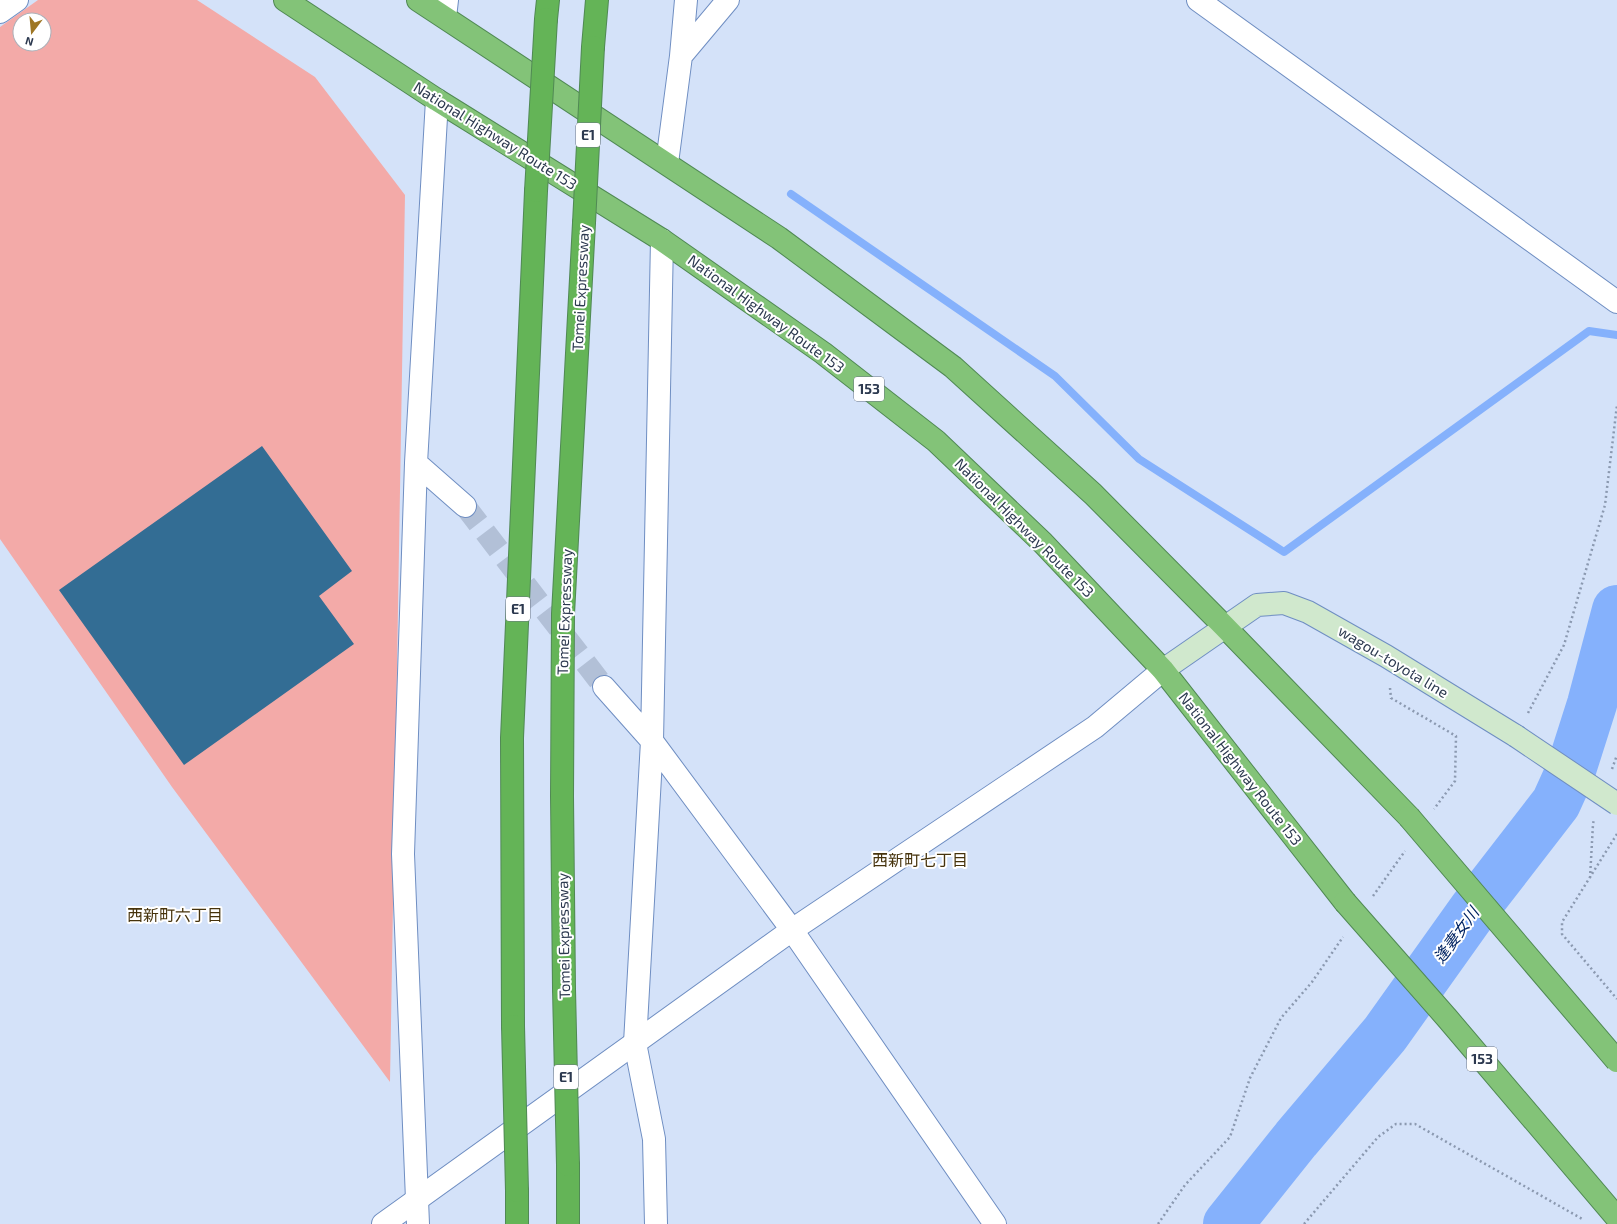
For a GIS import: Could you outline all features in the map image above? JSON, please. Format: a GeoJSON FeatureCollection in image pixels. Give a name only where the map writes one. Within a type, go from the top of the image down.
{"type":"FeatureCollection","features":[{"type":"Feature","properties":{"kind":"highway","name":"National Highway Route 153"},"geometry":{"type":"LineString","coordinates":[[285,0],[437,100],[662,240],[823,353],[936,441],[1044,543],[1163,670],[1345,902],[1447,1018],[1617,1218]]}},
{"type":"Feature","properties":{"kind":"highway"},"geometry":{"type":"LineString","coordinates":[[418,0],[446,9],[667,163],[779,238],[953,367],[1093,494],[1224,626],[1409,817],[1617,1061]]}},
{"type":"Feature","properties":{"kind":"highway","name":"Tomei Expressway"},"geometry":{"type":"LineString","coordinates":[[568,1224],[562,796],[563,614],[593,48],[597,0]]}},
{"type":"Feature","properties":{"kind":"highway","name":"E1"},"geometry":{"type":"LineString","coordinates":[[517,1224],[513,1026],[512,738],[536,191],[547,9]]}},
{"type":"Feature","properties":{"kind":"main road","name":"wagou-toyota line"},"geometry":{"type":"LineString","coordinates":[[1163,670],[1224,626],[1257,605],[1284,603],[1308,612],[1386,656],[1516,736],[1617,804]]}},
{"type":"Feature","properties":{"kind":"street"},"geometry":{"type":"LineString","coordinates":[[0,12],[17,0]]}},
{"type":"Feature","properties":{"kind":"street"},"geometry":{"type":"LineString","coordinates":[[667,163],[681,56],[686,0]]}},
{"type":"Feature","properties":{"kind":"street"},"geometry":{"type":"LineString","coordinates":[[681,56],[728,0]]}},
{"type":"Feature","properties":{"kind":"street"},"geometry":{"type":"LineString","coordinates":[[1198,0],[1617,302]]}},
{"type":"Feature","properties":{"kind":"street"},"geometry":{"type":"LineString","coordinates":[[418,1224],[403,854],[416,463],[437,100]]}},
{"type":"Feature","properties":{"kind":"street"},"geometry":{"type":"LineString","coordinates":[[656,1224],[654,1138],[635,1043],[652,742],[662,240]]}},
{"type":"Feature","properties":{"kind":"street"},"geometry":{"type":"LineString","coordinates":[[416,463],[465,506]]}},
{"type":"Feature","properties":{"kind":"street"},"geometry":{"type":"LineString","coordinates":[[383,1224],[792,930],[1095,726],[1163,670]]}},
{"type":"Feature","properties":{"kind":"street"},"geometry":{"type":"LineString","coordinates":[[604,687],[652,742],[792,930],[995,1224]]}},
{"type":"Feature","properties":{"kind":"path"},"geometry":{"type":"LineString","coordinates":[[1516,736],[1564,644],[1605,505],[1617,405]]}},
{"type":"Feature","properties":{"kind":"path"},"geometry":{"type":"LineString","coordinates":[[1386,656],[1391,698],[1456,736],[1455,780],[1432,813]]}},
{"type":"Feature","properties":{"kind":"path"},"geometry":{"type":"LineString","coordinates":[[1617,834],[1562,922],[1562,934],[1617,999]]}},
{"type":"Feature","properties":{"kind":"path"},"geometry":{"type":"LineString","coordinates":[[1372,897],[1409,845]]}},
{"type":"Feature","properties":{"kind":"path"},"geometry":{"type":"LineString","coordinates":[[1158,1224],[1185,1185],[1230,1137],[1250,1078],[1281,1018],[1312,982],[1344,936]]}},
{"type":"Feature","properties":{"kind":"path"},"geometry":{"type":"LineString","coordinates":[[1304,1224],[1378,1137],[1396,1124],[1415,1124],[1586,1221]]}},
{"type":"Feature","properties":{"kind":"shaded area"},"geometry":{"type":"Polygon","coordinates":[[[38,0],[197,0],[315,77],[405,195],[390,1082],[172,787],[0,539],[0,27],[12,18],[12,52],[52,52],[52,12],[21,12],[38,0]]]}},
{"type":"Feature","properties":{"kind":"building"},"geometry":{"type":"Polygon","coordinates":[[[262,446],[352,571],[319,596],[354,644],[184,765],[59,590],[262,446]]]}},
{"type":"Feature","properties":{"kind":"waterway"},"geometry":{"type":"LineString","coordinates":[[791,194],[1055,376],[1139,459],[1284,552],[1589,331],[1617,335]]}},
{"type":"Feature","properties":{"kind":"waterway","name":"逢妻女川"},"geometry":{"type":"LineString","coordinates":[[1228,1224],[1296,1139],[1385,1034],[1474,909],[1556,803],[1571,770],[1592,704],[1617,610]]}},
{"type":"Feature","properties":{"kind":"tunnel"},"geometry":{"type":"LineString","coordinates":[[465,506],[604,687]]}},
{"type":"Feature","properties":{"kind":"district","name":"西新町七丁目"},"geometry":{"type":"Point","coordinates":[920,860]}},
{"type":"Feature","properties":{"kind":"district","name":"西新町六丁目"},"geometry":{"type":"Point","coordinates":[175,915]}}]}
